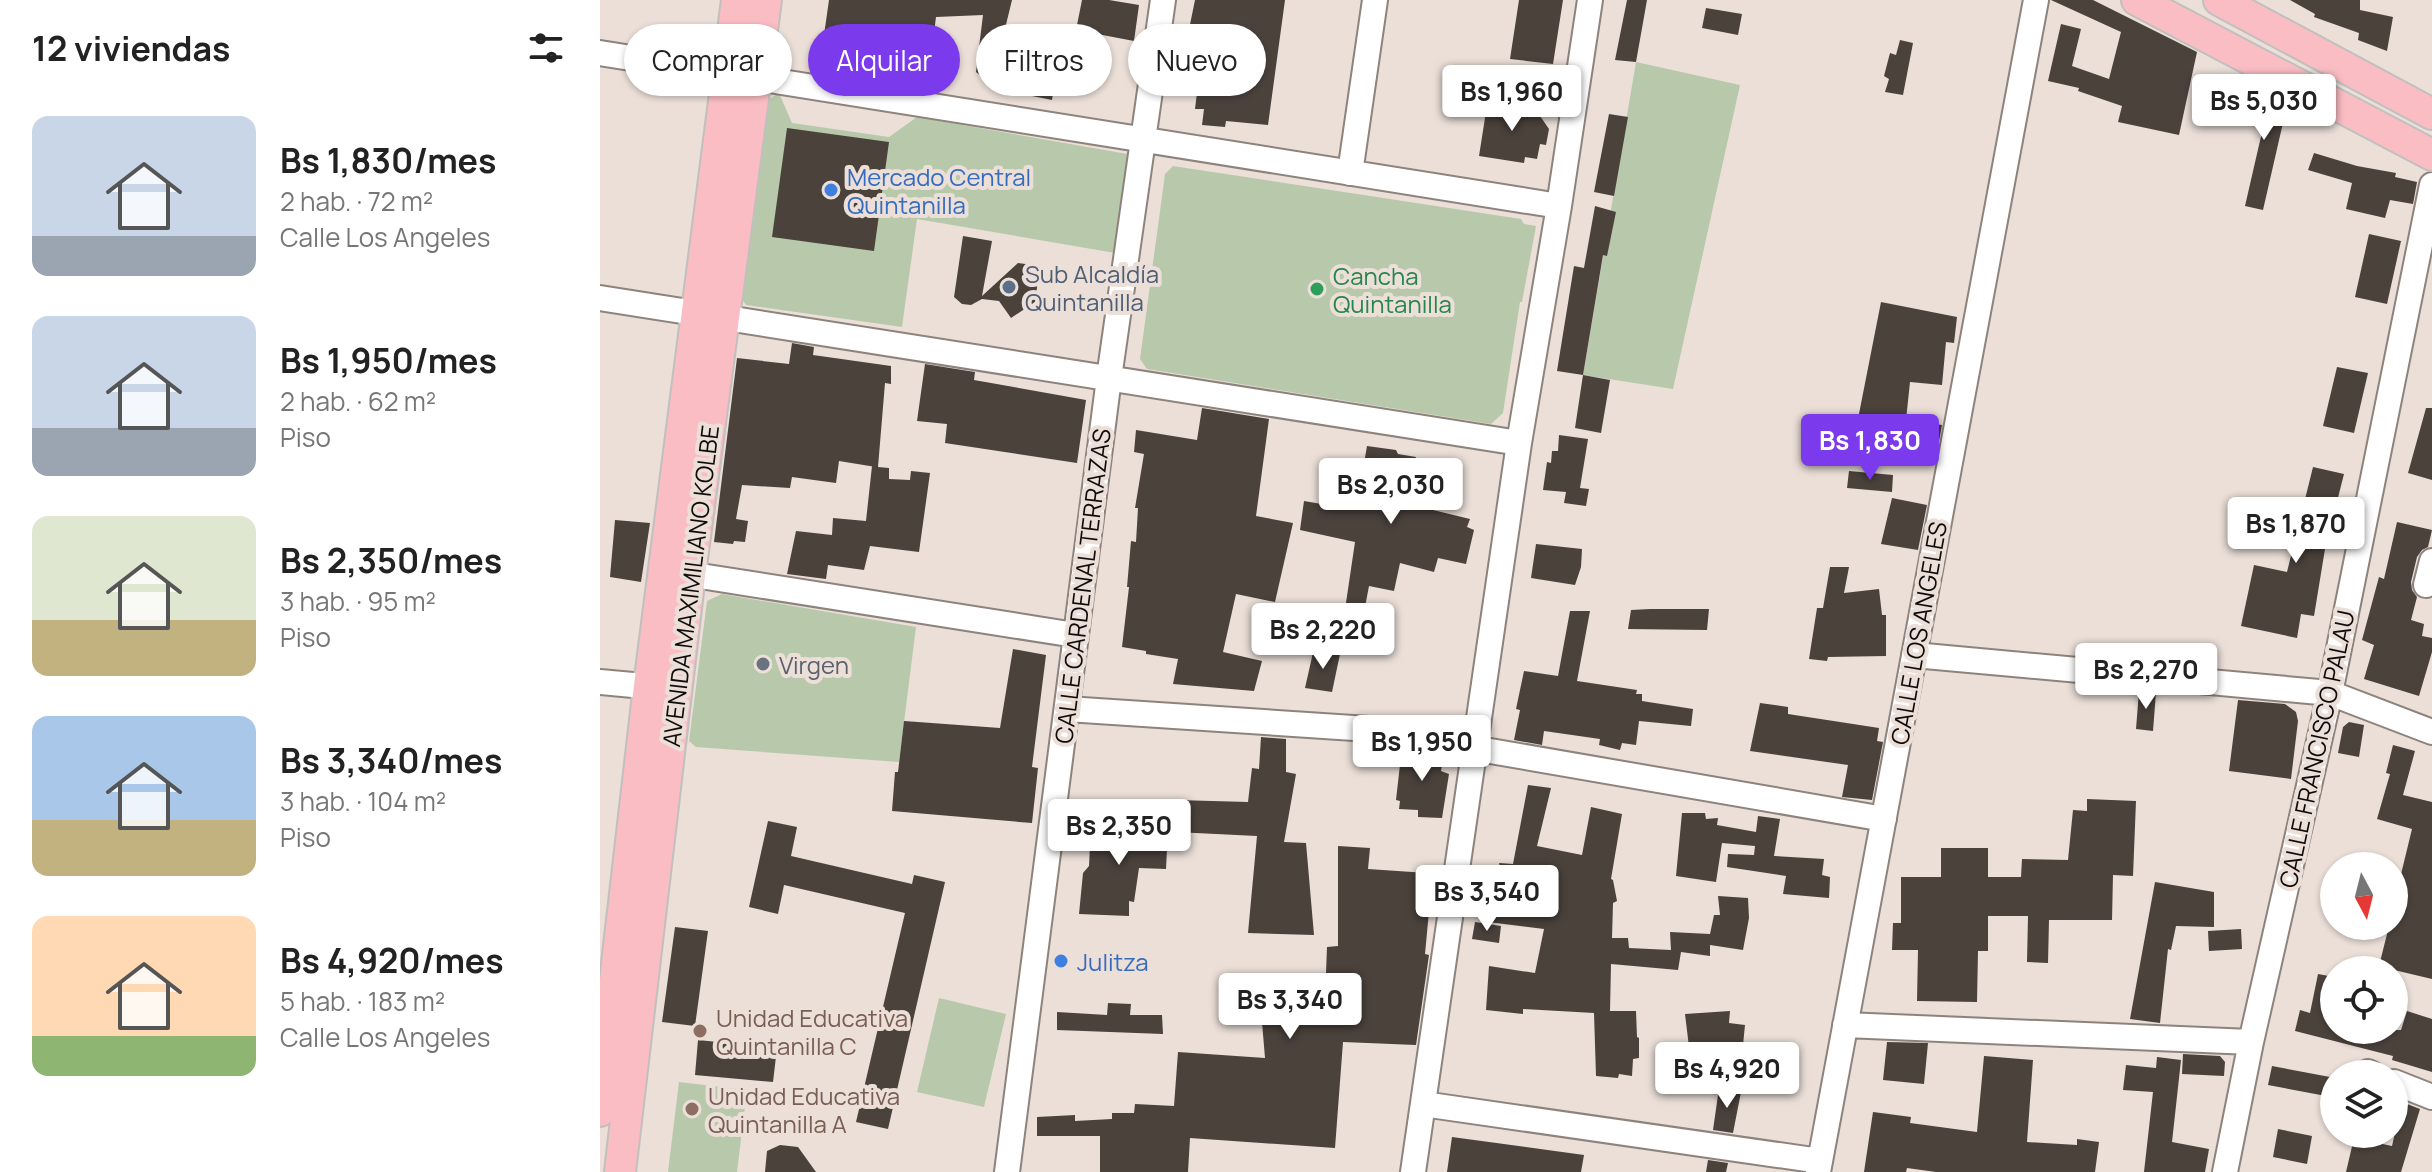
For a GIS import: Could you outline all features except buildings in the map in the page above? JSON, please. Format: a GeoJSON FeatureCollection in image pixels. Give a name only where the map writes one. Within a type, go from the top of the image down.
{"type":"FeatureCollection","features":[{"type":"Feature","properties":{"kind":"main road","name":"AVENIDA MAXIMILIANO KOLBE"},"geometry":{"type":"LineString","coordinates":[[734,24],[737,0]]}},
{"type":"Feature","properties":{"kind":"main road","name":"AVENIDA MAXIMILIANO KOLBE"},"geometry":{"type":"LineString","coordinates":[[763,24],[766,0]]}},
{"type":"Feature","properties":{"kind":"main road"},"geometry":{"type":"LineString","coordinates":[[2137,0],[2432,155]]}},
{"type":"Feature","properties":{"kind":"main road"},"geometry":{"type":"LineString","coordinates":[[2219,0],[2432,114]]}},
{"type":"Feature","properties":{"kind":"main road","name":"AVENIDA MAXIMILIANO KOLBE"},"geometry":{"type":"LineString","coordinates":[[600,1111],[663,688],[711,315],[726,96]]}},
{"type":"Feature","properties":{"kind":"main road","name":"AVENIDA MAXIMILIANO KOLBE"},"geometry":{"type":"LineString","coordinates":[[711,315],[754,96]]}},
{"type":"Feature","properties":{"kind":"main road","name":"AVENIDA MAXIMILIANO KOLBE"},"geometry":{"type":"LineString","coordinates":[[620,1172],[663,688]]}},
{"type":"Feature","properties":{"kind":"street","name":"CALLE CARDENAL TERRAZAS"},"geometry":{"type":"LineString","coordinates":[[1007,1172],[1109,378],[1163,0]]}},
{"type":"Feature","properties":{"kind":"street"},"geometry":{"type":"LineString","coordinates":[[1350,173],[1375,0]]}},
{"type":"Feature","properties":{"kind":"street"},"geometry":{"type":"LineString","coordinates":[[1413,1172],[1519,443],[1590,0]]}},
{"type":"Feature","properties":{"kind":"street","name":"CALLE LOS ANGELES"},"geometry":{"type":"LineString","coordinates":[[1819,1166],[2036,0]]}},
{"type":"Feature","properties":{"kind":"street"},"geometry":{"type":"LineString","coordinates":[[600,53],[624,57]]}},
{"type":"Feature","properties":{"kind":"street"},"geometry":{"type":"LineString","coordinates":[[792,84],[1559,206]]}},
{"type":"Feature","properties":{"kind":"street","name":"CALLE FRANCISCO PALAU"},"geometry":{"type":"LineString","coordinates":[[2225,1172],[2251,1042],[2330,693],[2432,185]]}},
{"type":"Feature","properties":{"kind":"street"},"geometry":{"type":"LineString","coordinates":[[600,298],[1519,443]]}},
{"type":"Feature","properties":{"kind":"street"},"geometry":{"type":"LineString","coordinates":[[2426,585],[2432,561]]}},
{"type":"Feature","properties":{"kind":"street"},"geometry":{"type":"LineString","coordinates":[[678,573],[1075,635]]}},
{"type":"Feature","properties":{"kind":"street"},"geometry":{"type":"LineString","coordinates":[[1914,655],[2330,693],[2432,732]]}},
{"type":"Feature","properties":{"kind":"street"},"geometry":{"type":"LineString","coordinates":[[600,682],[663,688]]}},
{"type":"Feature","properties":{"kind":"street"},"geometry":{"type":"LineString","coordinates":[[1067,709],[1474,742],[1884,819]]}},
{"type":"Feature","properties":{"kind":"street"},"geometry":{"type":"LineString","coordinates":[[1845,1025],[2251,1042]]}},
{"type":"Feature","properties":{"kind":"street"},"geometry":{"type":"LineString","coordinates":[[2408,1088],[2432,1097]]}},
{"type":"Feature","properties":{"kind":"street"},"geometry":{"type":"LineString","coordinates":[[1423,1104],[1819,1166]]}},
{"type":"Feature","properties":{"kind":"green space"},"geometry":{"type":"Polygon","coordinates":[[[1636,62],[1740,85],[1673,389],[1583,375],[1636,62]]]}},
{"type":"Feature","properties":{"kind":"green space"},"geometry":{"type":"Polygon","coordinates":[[[780,96],[792,123],[889,137],[917,117],[1133,155],[1115,253],[917,219],[902,327],[746,305],[735,290],[763,103],[780,96]]]}},
{"type":"Feature","properties":{"kind":"green space"},"geometry":{"type":"Polygon","coordinates":[[[1173,166],[1521,219],[1524,224],[1536,226],[1520,302],[1503,413],[1491,424],[1147,369],[1140,359],[1165,174],[1173,166]]]}},
{"type":"Feature","properties":{"kind":"green space"},"geometry":{"type":"Polygon","coordinates":[[[722,594],[916,627],[899,762],[696,747],[689,741],[707,601],[722,594]]]}},
{"type":"Feature","properties":{"kind":"green space"},"geometry":{"type":"Polygon","coordinates":[[[939,998],[1006,1014],[984,1107],[917,1092],[939,998]]]}},
{"type":"Feature","properties":{"kind":"green space"},"geometry":{"type":"Polygon","coordinates":[[[679,1082],[747,1090],[737,1172],[668,1172],[679,1082]]]}},
{"type":"Feature","properties":{"kind":"place","name":"Mercado Central Quintanilla"},"geometry":{"type":"Point","coordinates":[831,190]}},
{"type":"Feature","properties":{"kind":"place","name":"Sub Alcaldía Quintanilla"},"geometry":{"type":"Point","coordinates":[1009,287]}},
{"type":"Feature","properties":{"kind":"place","name":"Cancha Quintanilla"},"geometry":{"type":"Point","coordinates":[1317,289]}},
{"type":"Feature","properties":{"kind":"place","name":"Virgen"},"geometry":{"type":"Point","coordinates":[763,664]}},
{"type":"Feature","properties":{"kind":"place","name":"Julitza"},"geometry":{"type":"Point","coordinates":[1061,961]}},
{"type":"Feature","properties":{"kind":"place","name":"Unidad Educativa Quintanilla C"},"geometry":{"type":"Point","coordinates":[700,1031]}},
{"type":"Feature","properties":{"kind":"place","name":"Unidad Educativa Quintanilla A"},"geometry":{"type":"Point","coordinates":[692,1109]}}]}
